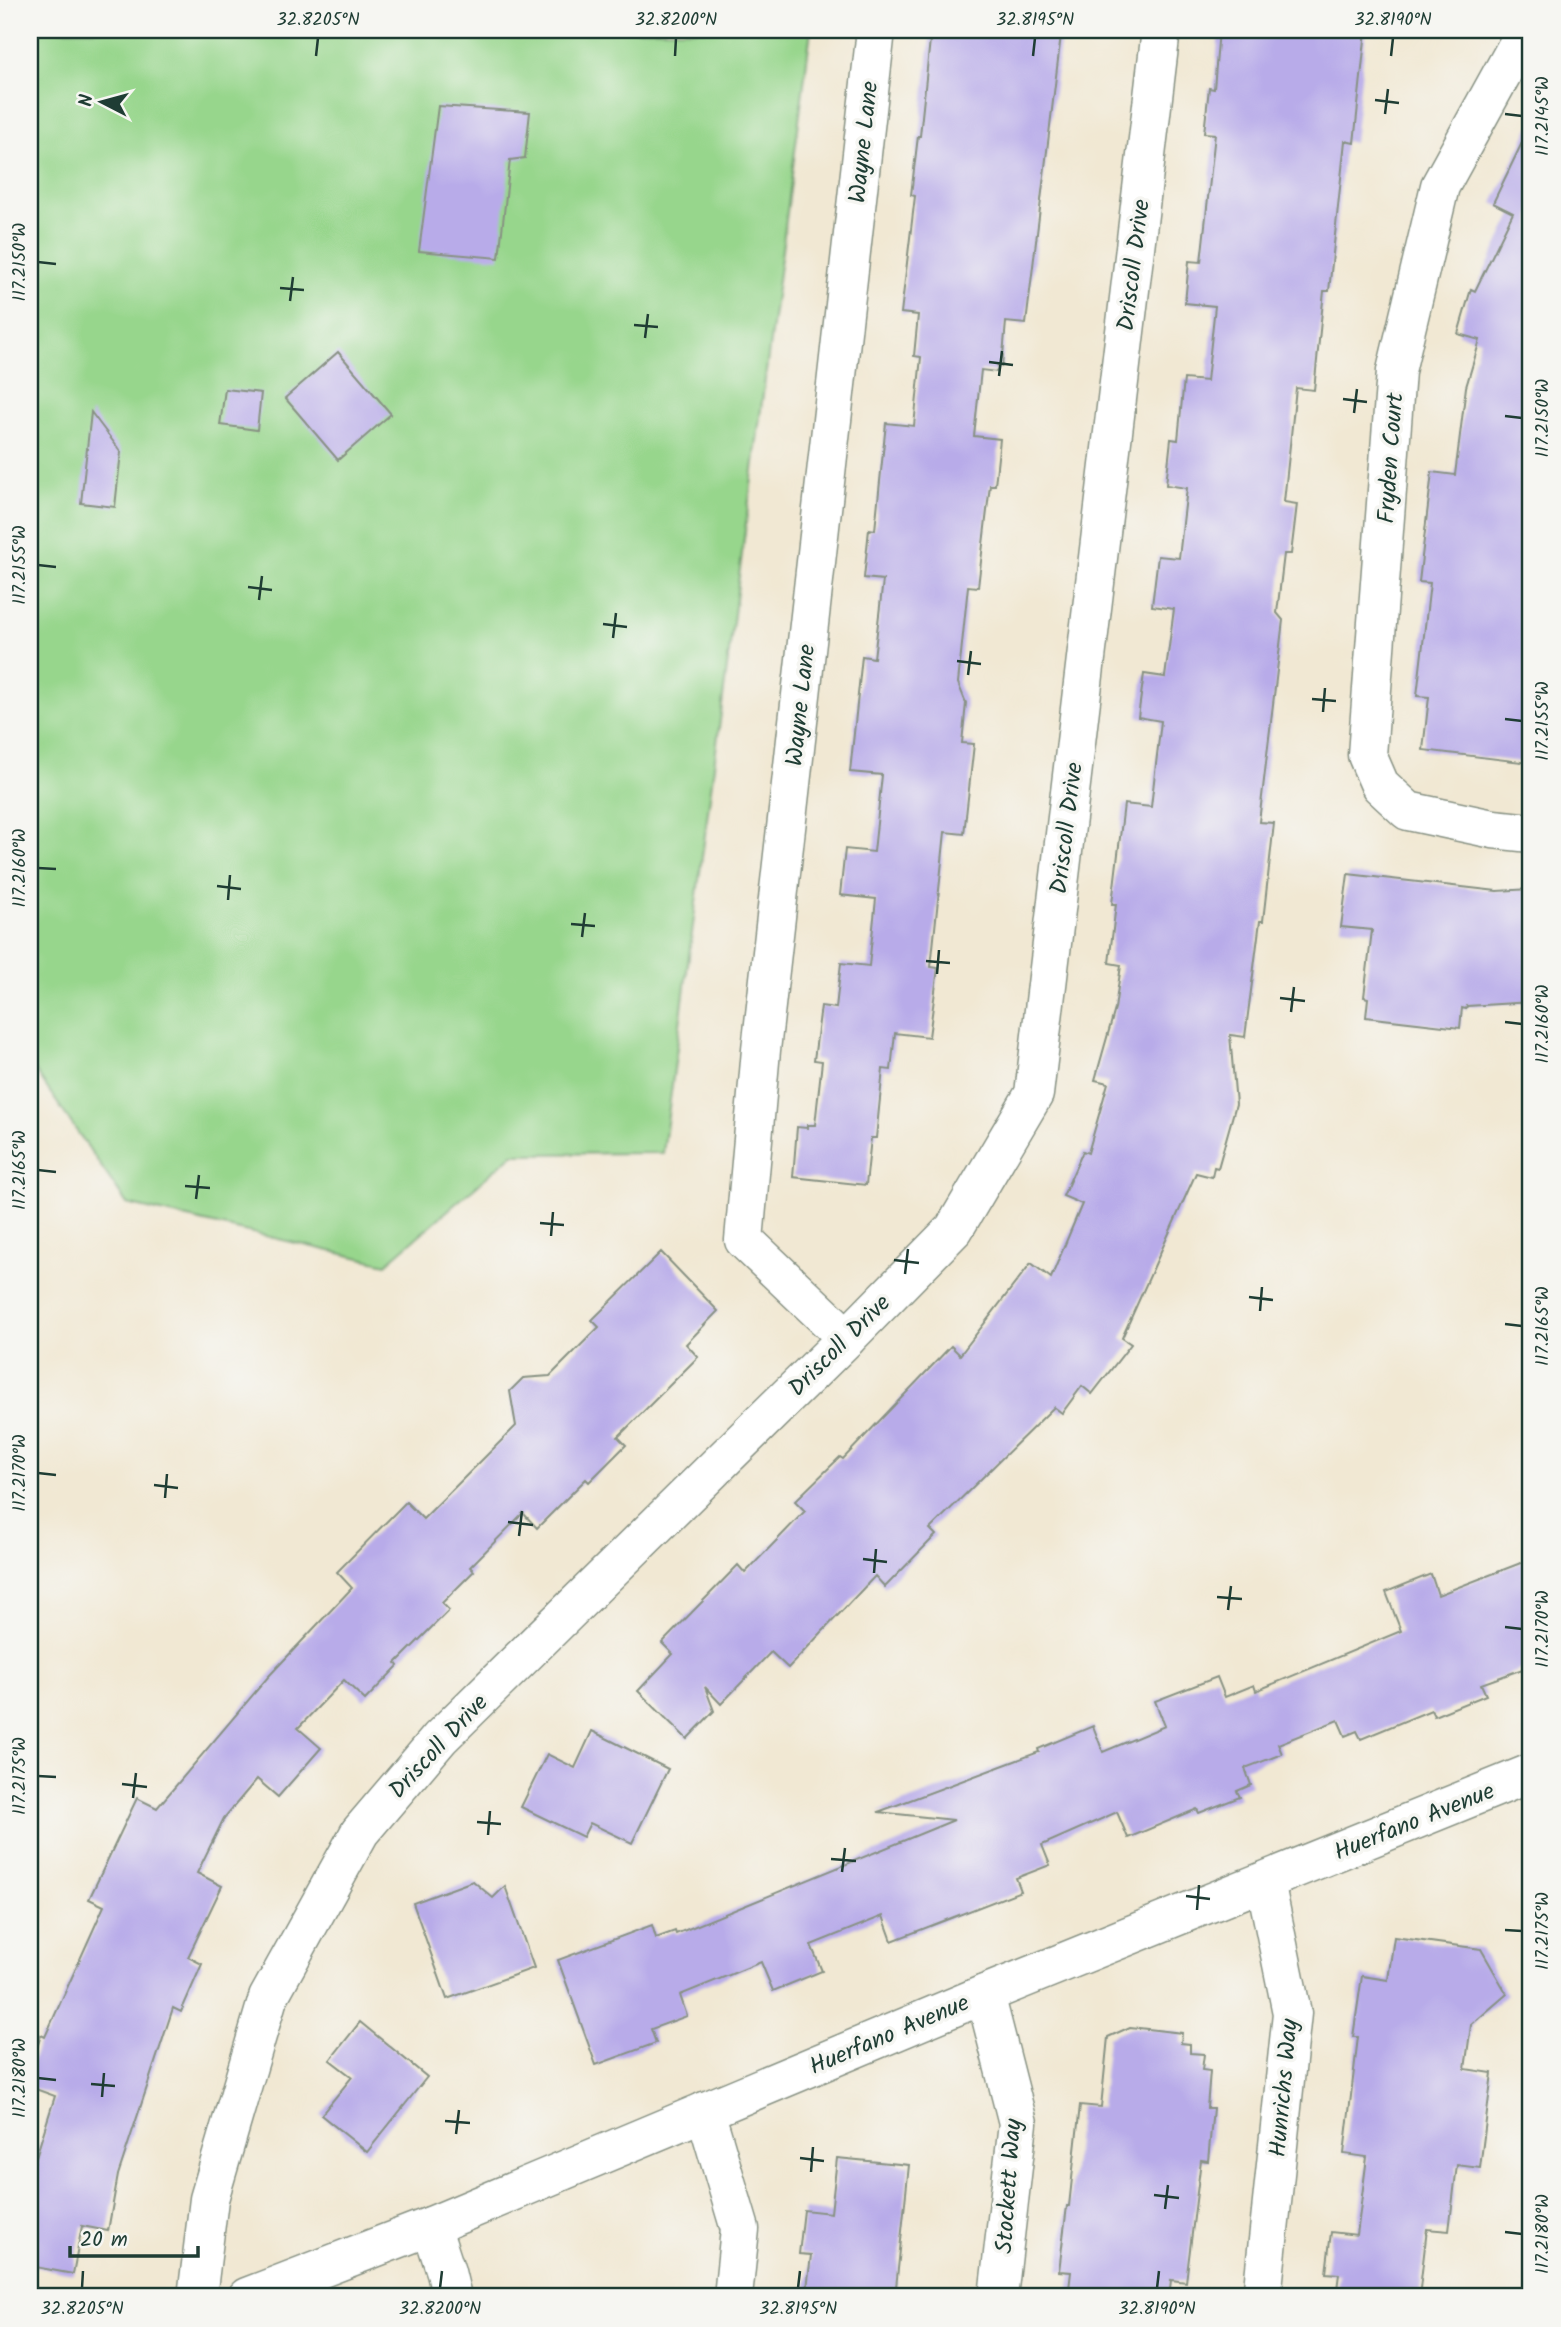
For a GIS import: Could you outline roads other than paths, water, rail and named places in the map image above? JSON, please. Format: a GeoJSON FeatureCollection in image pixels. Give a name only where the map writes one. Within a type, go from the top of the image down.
{"type":"FeatureCollection","features":[{"type":"Feature","properties":{"kind":"street","name":"Wayne Lane"},"geometry":{"type":"LineString","coordinates":[[847,1338],[744,1240],[762,1036],[876,30]]}},
{"type":"Feature","properties":{"kind":"street","name":"Driscoll Drive"},"geometry":{"type":"LineString","coordinates":[[197,2297],[209,2199],[268,1998],[360,1832],[440,1738],[847,1338],[954,1229],[1034,1094],[1161,30]]}},
{"type":"Feature","properties":{"kind":"street","name":"Fryden Court"},"geometry":{"type":"LineString","coordinates":[[1526,30],[1440,186],[1396,370],[1367,755],[1380,785],[1408,810],[1493,829],[1531,833]]}},
{"type":"Feature","properties":{"kind":"street","name":"Huerfano Avenue"},"geometry":{"type":"LineString","coordinates":[[247,2297],[431,2226],[985,1994],[1531,1773]]}},
{"type":"Feature","properties":{"kind":"street","name":"Hunrichs Way"},"geometry":{"type":"LineString","coordinates":[[1262,2297],[1292,2013],[1265,1881]]}},
{"type":"Feature","properties":{"kind":"street","name":"Stockett Way"},"geometry":{"type":"LineString","coordinates":[[985,1994],[1018,2123],[998,2297]]}},
{"type":"Feature","properties":{"kind":"street"},"geometry":{"type":"LineString","coordinates":[[705,2111],[740,2229],[733,2297]]}},
{"type":"Feature","properties":{"kind":"street"},"geometry":{"type":"LineString","coordinates":[[431,2226],[452,2297]]}}]}
